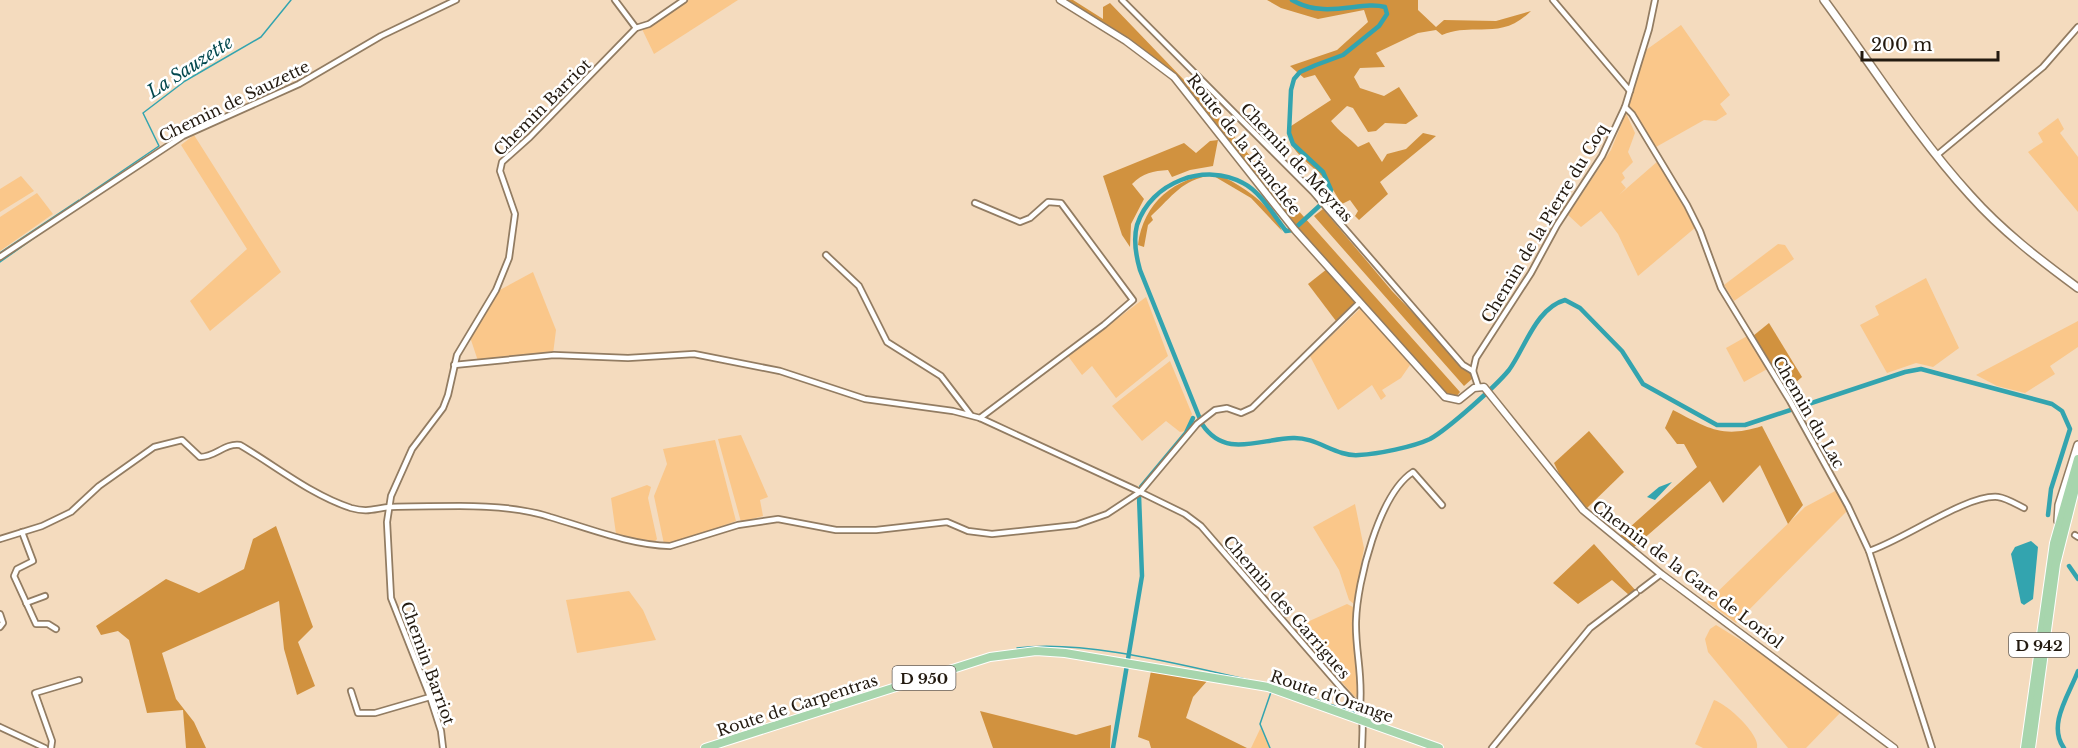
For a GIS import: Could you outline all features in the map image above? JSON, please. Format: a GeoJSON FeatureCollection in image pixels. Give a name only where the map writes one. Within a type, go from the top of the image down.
{"type":"FeatureCollection","features":[{"type":"Feature","properties":{"kind":"main road"},"geometry":{"type":"LineString","coordinates":[[1824,0],[1937,155],[1991,217],[2078,288]]}},
{"type":"Feature","properties":{"kind":"main road"},"geometry":{"type":"LineString","coordinates":[[2057,531],[2059,504],[2078,445]]}},
{"type":"Feature","properties":{"kind":"main road","name":"D 942"},"geometry":{"type":"LineString","coordinates":[[2025,748],[2057,531],[2078,459]]}},
{"type":"Feature","properties":{"kind":"main road"},"geometry":{"type":"LineString","coordinates":[[2031,748],[2056,564],[2078,478]]}},
{"type":"Feature","properties":{"kind":"main road","name":"Route de Carpentras"},"geometry":{"type":"LineString","coordinates":[[705,748],[1002,654],[1036,651],[1065,653],[1213,677]]}},
{"type":"Feature","properties":{"kind":"main road","name":"Route d'Orange"},"geometry":{"type":"LineString","coordinates":[[1213,677],[1290,693],[1439,748]]}},
{"type":"Feature","properties":{"kind":"street","name":"Chemin de Sauzette"},"geometry":{"type":"LineString","coordinates":[[0,257],[176,140],[206,124],[300,84],[381,36],[456,0]]}},
{"type":"Feature","properties":{"kind":"street"},"geometry":{"type":"LineString","coordinates":[[615,0],[636,28],[649,24],[684,0]]}},
{"type":"Feature","properties":{"kind":"street","name":"Route de la Tranchée"},"geometry":{"type":"LineString","coordinates":[[1060,0],[1126,41],[1174,77],[1294,228],[1360,303]]}},
{"type":"Feature","properties":{"kind":"street","name":"Chemin de Meyras"},"geometry":{"type":"LineString","coordinates":[[1122,0],[1322,204],[1463,365],[1473,371]]}},
{"type":"Feature","properties":{"kind":"street"},"geometry":{"type":"LineString","coordinates":[[1553,0],[1630,91]]}},
{"type":"Feature","properties":{"kind":"street","name":"Chemin de la Pierre du Coq"},"geometry":{"type":"LineString","coordinates":[[1473,371],[1480,351],[1602,156],[1625,107],[1649,29],[1655,0]]}},
{"type":"Feature","properties":{"kind":"street"},"geometry":{"type":"LineString","coordinates":[[1937,155],[2043,67],[2078,27]]}},
{"type":"Feature","properties":{"kind":"street","name":"Chemin Barriot"},"geometry":{"type":"LineString","coordinates":[[443,748],[441,731],[430,697],[392,598],[388,570],[388,507],[404,463],[443,408],[457,355],[496,290],[509,258],[515,214],[500,171],[501,165],[636,28]]}},
{"type":"Feature","properties":{"kind":"street","name":"Chemin du Lac"},"geometry":{"type":"LineString","coordinates":[[1625,107],[1632,114],[1687,205],[1700,231],[1721,288],[1795,410],[1832,476],[1869,551],[1932,748]]}},
{"type":"Feature","properties":{"kind":"street"},"geometry":{"type":"LineString","coordinates":[[975,203],[1020,222],[1030,218],[1048,202],[1061,203],[1133,300],[1094,333],[980,418]]}},
{"type":"Feature","properties":{"kind":"street"},"geometry":{"type":"LineString","coordinates":[[826,255],[859,286],[887,342],[941,376],[970,414]]}},
{"type":"Feature","properties":{"kind":"street"},"geometry":{"type":"LineString","coordinates":[[0,539],[71,513],[99,486],[154,447],[174,440],[182,440],[201,457],[213,454],[226,446],[240,446],[313,490],[349,507],[374,511],[388,507],[459,506],[506,509],[548,516],[616,536],[670,546],[738,525],[778,519],[836,530],[876,530],[939,522],[981,533],[1037,530],[1093,520],[1140,492],[1201,421],[1221,408],[1241,413],[1252,408],[1360,303],[1445,397],[1454,400],[1478,386],[1473,371]]}},
{"type":"Feature","properties":{"kind":"street","name":"Chemin des Garrigues"},"geometry":{"type":"LineString","coordinates":[[454,365],[554,355],[628,358],[694,354],[771,369],[865,399],[970,414],[1185,514],[1201,526],[1342,689],[1359,705]]}},
{"type":"Feature","properties":{"kind":"street","name":"Chemin de la Gare de Loriol"},"geometry":{"type":"LineString","coordinates":[[1478,386],[1487,391],[1573,500],[1661,574],[1894,748]]}},
{"type":"Feature","properties":{"kind":"street"},"geometry":{"type":"LineString","coordinates":[[1362,748],[1363,720],[1359,705],[1360,658],[1356,622],[1364,565],[1382,516],[1397,490],[1413,472],[1442,505]]}},
{"type":"Feature","properties":{"kind":"street"},"geometry":{"type":"LineString","coordinates":[[1869,551],[1885,546],[1968,504],[1999,497],[2024,507]]}},
{"type":"Feature","properties":{"kind":"street"},"geometry":{"type":"LineString","coordinates":[[22,532],[33,561],[14,573],[36,624],[48,624],[56,629]]}},
{"type":"Feature","properties":{"kind":"street"},"geometry":{"type":"LineString","coordinates":[[1492,748],[1590,628],[1661,574]]}},
{"type":"Feature","properties":{"kind":"street"},"geometry":{"type":"LineString","coordinates":[[26,603],[45,596]]}},
{"type":"Feature","properties":{"kind":"street"},"geometry":{"type":"LineString","coordinates":[[0,614],[3,623],[0,627]]}},
{"type":"Feature","properties":{"kind":"street"},"geometry":{"type":"LineString","coordinates":[[51,748],[52,741],[35,693],[79,680]]}},
{"type":"Feature","properties":{"kind":"street"},"geometry":{"type":"LineString","coordinates":[[351,691],[358,713],[375,713],[430,697]]}},
{"type":"Feature","properties":{"kind":"street"},"geometry":{"type":"LineString","coordinates":[[0,727],[45,748]]}},
{"type":"Feature","properties":{"kind":"shaded area"},"geometry":{"type":"Polygon","coordinates":[[[689,0],[738,0],[654,54],[642,29],[689,0]]]}},
{"type":"Feature","properties":{"kind":"shaded area"},"geometry":{"type":"Polygon","coordinates":[[[1063,0],[1073,0],[1103,19],[1103,7],[1110,3],[1210,107],[1255,162],[1460,392],[1456,397],[1446,393],[1294,225],[1176,77],[1063,0]]]}},
{"type":"Feature","properties":{"kind":"shaded area"},"geometry":{"type":"Polygon","coordinates":[[[1267,0],[1418,0],[1418,10],[1436,27],[1444,20],[1496,21],[1531,11],[1509,26],[1498,29],[1454,31],[1442,35],[1436,30],[1418,33],[1376,53],[1385,67],[1360,68],[1354,77],[1360,88],[1384,96],[1399,87],[1418,116],[1406,124],[1385,123],[1376,131],[1368,132],[1353,108],[1347,106],[1331,121],[1358,147],[1369,142],[1382,162],[1387,154],[1406,149],[1423,133],[1436,136],[1380,182],[1388,194],[1359,220],[1355,216],[1358,211],[1350,200],[1342,204],[1326,180],[1296,151],[1288,128],[1331,100],[1315,75],[1304,78],[1290,66],[1337,50],[1368,22],[1364,10],[1318,19],[1281,8],[1267,0]]]}},
{"type":"Feature","properties":{"kind":"shaded area"},"geometry":{"type":"Polygon","coordinates":[[[1681,25],[1730,95],[1720,104],[1727,114],[1716,121],[1704,120],[1656,147],[1629,107],[1629,101],[1646,50],[1681,25]]]}},
{"type":"Feature","properties":{"kind":"shaded area"},"geometry":{"type":"Polygon","coordinates":[[[1626,113],[1635,133],[1628,152],[1633,162],[1622,173],[1625,178],[1621,182],[1626,188],[1619,195],[1658,161],[1696,227],[1638,276],[1618,234],[1601,211],[1581,227],[1568,215],[1611,150],[1626,113]]]}},
{"type":"Feature","properties":{"kind":"shaded area"},"geometry":{"type":"Polygon","coordinates":[[[2058,118],[2064,129],[2060,133],[2078,157],[2078,212],[2028,152],[2043,142],[2038,133],[2058,118]]]}},
{"type":"Feature","properties":{"kind":"shaded area"},"geometry":{"type":"Polygon","coordinates":[[[194,135],[281,272],[210,331],[190,301],[247,249],[181,145],[194,135]]]}},
{"type":"Feature","properties":{"kind":"shaded area"},"geometry":{"type":"Polygon","coordinates":[[[1218,140],[1213,166],[1190,170],[1172,177],[1168,170],[1153,172],[1140,177],[1132,184],[1144,199],[1131,224],[1130,247],[1122,235],[1103,176],[1184,143],[1196,153],[1210,141],[1218,140]]]}},
{"type":"Feature","properties":{"kind":"shaded area"},"geometry":{"type":"Polygon","coordinates":[[[1217,174],[1264,204],[1282,231],[1251,198],[1212,175],[1192,181],[1172,196],[1151,216],[1153,220],[1148,225],[1144,247],[1138,245],[1147,216],[1164,195],[1175,186],[1188,180],[1202,176],[1217,174]]]}},
{"type":"Feature","properties":{"kind":"shaded area"},"geometry":{"type":"Polygon","coordinates":[[[21,176],[34,191],[0,212],[0,189],[21,176]]]}},
{"type":"Feature","properties":{"kind":"shaded area"},"geometry":{"type":"Polygon","coordinates":[[[37,193],[53,214],[0,251],[0,217],[37,193]]]}},
{"type":"Feature","properties":{"kind":"shaded area"},"geometry":{"type":"Polygon","coordinates":[[[1323,209],[1392,291],[1470,372],[1473,378],[1464,386],[1314,216],[1323,209]]]}},
{"type":"Feature","properties":{"kind":"shaded area"},"geometry":{"type":"Polygon","coordinates":[[[1778,244],[1785,245],[1794,259],[1734,301],[1724,285],[1778,244]]]}},
{"type":"Feature","properties":{"kind":"shaded area"},"geometry":{"type":"Polygon","coordinates":[[[1327,269],[1357,302],[1336,321],[1308,284],[1327,269]]]}},
{"type":"Feature","properties":{"kind":"shaded area"},"geometry":{"type":"Polygon","coordinates":[[[533,272],[556,330],[553,354],[478,361],[470,337],[498,291],[533,272]]]}},
{"type":"Feature","properties":{"kind":"shaded area"},"geometry":{"type":"Polygon","coordinates":[[[1926,278],[1959,348],[1933,367],[1916,363],[1887,373],[1860,325],[1879,315],[1875,306],[1926,278]]]}},
{"type":"Feature","properties":{"kind":"shaded area"},"geometry":{"type":"Polygon","coordinates":[[[1146,297],[1168,356],[1116,398],[1092,366],[1082,375],[1068,356],[1146,297]]]}},
{"type":"Feature","properties":{"kind":"shaded area"},"geometry":{"type":"Polygon","coordinates":[[[1361,308],[1409,360],[1410,365],[1401,378],[1382,390],[1386,396],[1381,400],[1372,385],[1338,410],[1310,356],[1361,308]]]}},
{"type":"Feature","properties":{"kind":"shaded area"},"geometry":{"type":"Polygon","coordinates":[[[2078,321],[2078,347],[2050,366],[2055,374],[2025,393],[1997,386],[1976,375],[2078,321]]]}},
{"type":"Feature","properties":{"kind":"shaded area"},"geometry":{"type":"Polygon","coordinates":[[[1769,323],[1802,377],[1794,384],[1781,383],[1753,336],[1769,323]]]}},
{"type":"Feature","properties":{"kind":"shaded area"},"geometry":{"type":"Polygon","coordinates":[[[1749,335],[1769,368],[1744,382],[1726,348],[1749,335]]]}},
{"type":"Feature","properties":{"kind":"shaded area"},"geometry":{"type":"Polygon","coordinates":[[[1170,361],[1192,414],[1186,431],[1180,432],[1166,421],[1142,441],[1112,406],[1170,361]]]}},
{"type":"Feature","properties":{"kind":"shaded area"},"geometry":{"type":"Polygon","coordinates":[[[1673,410],[1716,430],[1736,432],[1762,426],[1803,505],[1788,524],[1760,465],[1723,503],[1710,481],[1633,548],[1620,536],[1697,467],[1684,444],[1677,444],[1665,428],[1673,410]]]}},
{"type":"Feature","properties":{"kind":"shaded area"},"geometry":{"type":"Polygon","coordinates":[[[1589,431],[1624,472],[1586,509],[1566,488],[1554,463],[1589,431]]]}},
{"type":"Feature","properties":{"kind":"shaded area"},"geometry":{"type":"Polygon","coordinates":[[[741,435],[768,497],[760,500],[763,516],[741,522],[718,439],[741,435]]]}},
{"type":"Feature","properties":{"kind":"shaded area"},"geometry":{"type":"Polygon","coordinates":[[[715,440],[736,521],[696,536],[664,544],[654,496],[667,464],[663,449],[715,440]]]}},
{"type":"Feature","properties":{"kind":"shaded area"},"geometry":{"type":"Polygon","coordinates":[[[647,485],[651,487],[648,498],[657,539],[654,543],[616,534],[611,498],[647,485]]]}},
{"type":"Feature","properties":{"kind":"shaded area"},"geometry":{"type":"Polygon","coordinates":[[[1837,490],[1847,511],[1736,623],[1707,602],[1805,507],[1837,490]]]}},
{"type":"Feature","properties":{"kind":"shaded area"},"geometry":{"type":"Polygon","coordinates":[[[1355,504],[1364,548],[1354,604],[1349,600],[1339,570],[1313,527],[1355,504]]]}},
{"type":"Feature","properties":{"kind":"shaded area"},"geometry":{"type":"Polygon","coordinates":[[[276,526],[313,627],[298,642],[315,686],[297,695],[284,649],[279,601],[162,653],[176,699],[194,722],[206,748],[186,748],[183,710],[147,713],[129,640],[118,631],[101,635],[96,626],[166,579],[199,593],[244,569],[253,539],[276,526]]]}},
{"type":"Feature","properties":{"kind":"shaded area"},"geometry":{"type":"Polygon","coordinates":[[[1594,544],[1636,591],[1629,595],[1612,580],[1578,604],[1553,583],[1594,544]]]}},
{"type":"Feature","properties":{"kind":"shaded area"},"geometry":{"type":"Polygon","coordinates":[[[629,591],[643,610],[656,640],[577,653],[566,600],[629,591]]]}},
{"type":"Feature","properties":{"kind":"shaded area"},"geometry":{"type":"Polygon","coordinates":[[[1347,604],[1355,608],[1353,622],[1358,697],[1355,697],[1294,628],[1347,604]]]}},
{"type":"Feature","properties":{"kind":"shaded area"},"geometry":{"type":"Polygon","coordinates":[[[1716,625],[1784,667],[1841,712],[1806,748],[1788,748],[1708,652],[1705,639],[1710,629],[1716,625]]]}},
{"type":"Feature","properties":{"kind":"shaded area"},"geometry":{"type":"Polygon","coordinates":[[[1151,671],[1208,680],[1193,697],[1186,718],[1247,748],[1151,748],[1149,741],[1138,737],[1151,671]]]}},
{"type":"Feature","properties":{"kind":"shaded area"},"geometry":{"type":"Polygon","coordinates":[[[1714,700],[1727,707],[1742,720],[1757,742],[1757,748],[1703,748],[1695,744],[1714,700]]]}},
{"type":"Feature","properties":{"kind":"shaded area"},"geometry":{"type":"Polygon","coordinates":[[[980,711],[1076,735],[1111,725],[1110,748],[993,748],[980,711]]]}},
{"type":"Feature","properties":{"kind":"shaded area"},"geometry":{"type":"Polygon","coordinates":[[[1261,727],[1270,748],[1251,748],[1252,746],[1261,727]]]}},
{"type":"Feature","properties":{"kind":"water"},"geometry":{"type":"Polygon","coordinates":[[[1672,482],[1655,500],[1647,497],[1659,487],[1672,482]]]}},
{"type":"Feature","properties":{"kind":"water"},"geometry":{"type":"Polygon","coordinates":[[[2031,541],[2038,547],[2033,599],[2024,605],[2021,603],[2011,554],[2015,547],[2031,541]]]}},
{"type":"Feature","properties":{"kind":"waterway","name":"La Sauzette"},"geometry":{"type":"LineString","coordinates":[[81,199],[159,146],[143,113],[185,81],[261,37],[291,0]]}},
{"type":"Feature","properties":{"kind":"waterway"},"geometry":{"type":"LineString","coordinates":[[1292,0],[1318,9],[1385,7],[1387,14],[1379,26],[1343,55],[1300,72],[1294,79],[1291,90],[1289,133],[1293,144],[1323,172],[1331,190],[1328,198],[1293,230],[1286,231],[1250,187],[1228,177],[1196,176],[1181,180],[1154,197],[1144,210],[1137,225],[1135,236],[1140,270],[1202,424],[1211,435],[1221,441],[1243,445],[1280,439],[1302,439],[1351,455],[1385,452],[1423,442],[1448,426],[1494,386],[1509,370],[1546,311],[1565,300],[1580,308],[1622,351],[1643,384],[1717,425],[1745,425],[1905,372],[1921,369],[2052,404],[2062,411],[2070,429],[2051,489],[2048,515]]}},
{"type":"Feature","properties":{"kind":"waterway"},"geometry":{"type":"LineString","coordinates":[[0,253],[79,200]]}},
{"type":"Feature","properties":{"kind":"waterway","name":"La Sauzette"},"geometry":{"type":"LineString","coordinates":[[0,262],[58,221]]}},
{"type":"Feature","properties":{"kind":"waterway"},"geometry":{"type":"LineString","coordinates":[[1141,487],[1186,433],[1193,418]]}},
{"type":"Feature","properties":{"kind":"waterway"},"geometry":{"type":"LineString","coordinates":[[1113,748],[1142,576],[1139,496]]}},
{"type":"Feature","properties":{"kind":"waterway"},"geometry":{"type":"LineString","coordinates":[[2069,566],[2078,579]]}},
{"type":"Feature","properties":{"kind":"waterway"},"geometry":{"type":"LineString","coordinates":[[1017,648],[1045,646],[1106,651],[1170,662],[1259,682]]}},
{"type":"Feature","properties":{"kind":"waterway"},"geometry":{"type":"LineString","coordinates":[[2064,748],[2059,739],[2059,720],[2078,671]]}},
{"type":"Feature","properties":{"kind":"waterway"},"geometry":{"type":"LineString","coordinates":[[1270,684],[1359,714]]}},
{"type":"Feature","properties":{"kind":"waterway"},"geometry":{"type":"LineString","coordinates":[[1270,748],[1260,724],[1271,692]]}}]}
